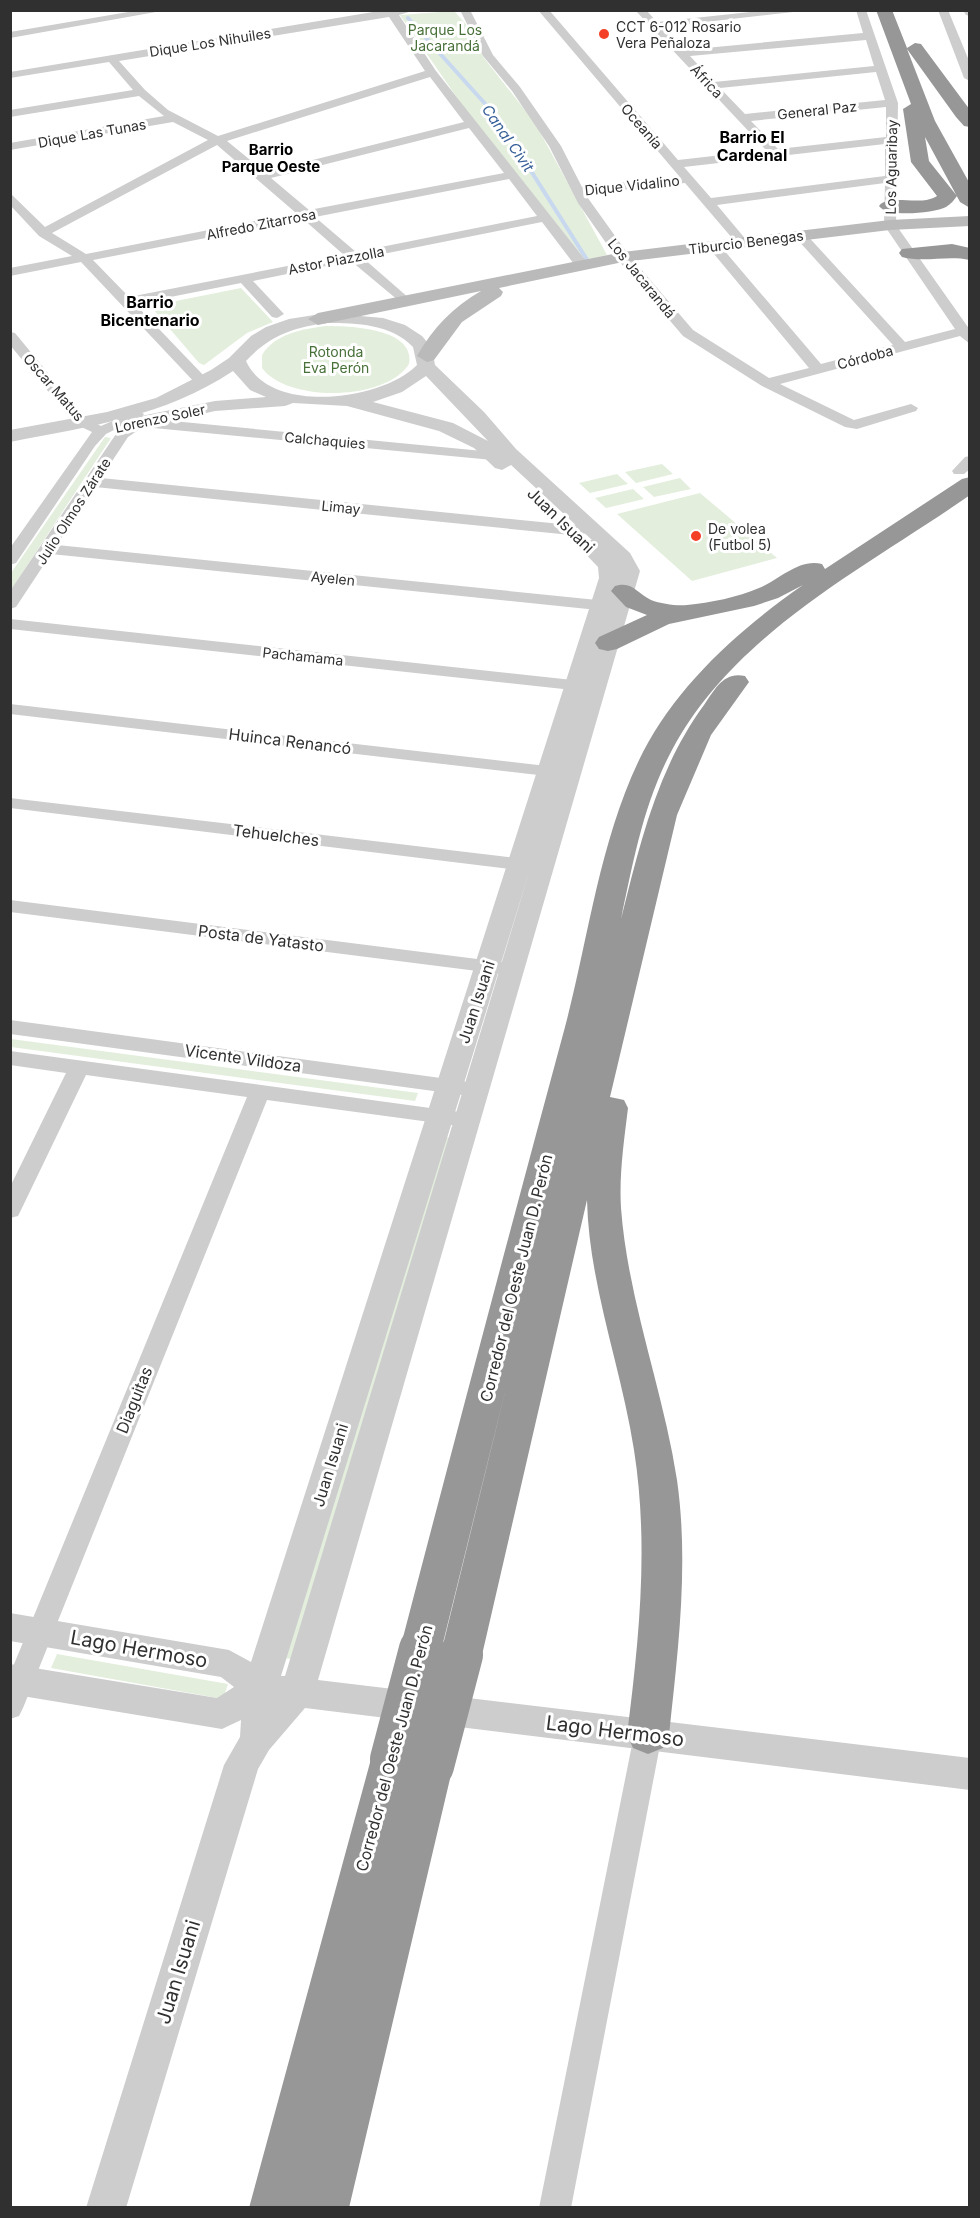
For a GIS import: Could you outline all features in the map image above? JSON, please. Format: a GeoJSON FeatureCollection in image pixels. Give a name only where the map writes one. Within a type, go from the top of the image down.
{"type":"FeatureCollection","features":[{"type":"Feature","properties":{"kind":"highway"},"geometry":{"type":"LineString","coordinates":[[884,10],[926,121],[969,202]]}},
{"type":"Feature","properties":{"kind":"highway"},"geometry":{"type":"LineString","coordinates":[[901,10],[944,122],[969,170]]}},
{"type":"Feature","properties":{"kind":"highway"},"geometry":{"type":"LineString","coordinates":[[915,48],[930,63],[953,103],[969,122]]}},
{"type":"Feature","properties":{"kind":"highway"},"geometry":{"type":"LineString","coordinates":[[888,206],[931,206],[947,196],[928,176],[916,152],[908,78]]}},
{"type":"Feature","properties":{"kind":"highway"},"geometry":{"type":"LineString","coordinates":[[909,253],[952,250],[969,254]]}},
{"type":"Feature","properties":{"kind":"highway"},"geometry":{"type":"LineString","coordinates":[[608,643],[661,618],[745,601],[769,592],[955,495]]}},
{"type":"Feature","properties":{"kind":"highway","name":"Corredor del Oeste Juan D. Perón"},"geometry":{"type":"LineString","coordinates":[[274,2208],[412,1762],[461,1655],[656,836],[669,794],[685,756],[714,708],[766,650],[955,495]]}},
{"type":"Feature","properties":{"kind":"highway","name":"Corredor del Oeste Juan D. Perón"},"geometry":{"type":"LineString","coordinates":[[324,2208],[412,1762],[421,1649],[592,986],[624,846],[646,774],[674,724],[708,680],[743,644],[783,612],[955,495]]}},
{"type":"Feature","properties":{"kind":"highway"},"geometry":{"type":"LineString","coordinates":[[614,601],[637,603],[651,609],[670,612],[697,611]]}},
{"type":"Feature","properties":{"kind":"highway"},"geometry":{"type":"LineString","coordinates":[[618,1002],[620,1033],[618,1067],[606,1147],[604,1206],[609,1251],[654,1450],[660,1510],[662,1554],[648,1735]]}},
{"type":"Feature","properties":{"kind":"main road","name":"Tiburcio Benegas"},"geometry":{"type":"LineString","coordinates":[[318,319],[623,257],[890,225],[969,220]]}},
{"type":"Feature","properties":{"kind":"main road","name":"Tiburcio Benegas"},"geometry":{"type":"LineString","coordinates":[[427,361],[437,337],[453,318],[469,306],[524,278]]}},
{"type":"Feature","properties":{"kind":"street"},"geometry":{"type":"LineString","coordinates":[[10,35],[162,10]]}},
{"type":"Feature","properties":{"kind":"street","name":"Dique Los Nihuiles"},"geometry":{"type":"LineString","coordinates":[[10,75],[390,11],[410,10]]}},
{"type":"Feature","properties":{"kind":"street","name":"Los Jacarandá"},"geometry":{"type":"LineString","coordinates":[[465,10],[488,56],[516,89],[548,136],[575,187],[623,257],[688,333],[767,383],[850,424],[857,425],[911,408]]}},
{"type":"Feature","properties":{"kind":"street","name":"Oceanía"},"geometry":{"type":"LineString","coordinates":[[543,10],[742,242]]}},
{"type":"Feature","properties":{"kind":"street","name":"África"},"geometry":{"type":"LineString","coordinates":[[640,10],[774,152]]}},
{"type":"Feature","properties":{"kind":"street"},"geometry":{"type":"LineString","coordinates":[[654,25],[806,10]]}},
{"type":"Feature","properties":{"kind":"street","name":"Los Aguaribay"},"geometry":{"type":"LineString","coordinates":[[861,10],[892,103],[888,206],[890,225],[966,336]]}},
{"type":"Feature","properties":{"kind":"street"},"geometry":{"type":"LineString","coordinates":[[943,10],[953,42],[969,78]]}},
{"type":"Feature","properties":{"kind":"street"},"geometry":{"type":"LineString","coordinates":[[390,11],[432,73],[512,176],[546,218],[590,263]]}},
{"type":"Feature","properties":{"kind":"street"},"geometry":{"type":"LineString","coordinates":[[681,54],[870,36]]}},
{"type":"Feature","properties":{"kind":"street"},"geometry":{"type":"LineString","coordinates":[[953,42],[969,39]]}},
{"type":"Feature","properties":{"kind":"street"},"geometry":{"type":"LineString","coordinates":[[953,42],[969,44]]}},
{"type":"Feature","properties":{"kind":"street"},"geometry":{"type":"LineString","coordinates":[[111,58],[141,92],[174,118],[228,146],[405,302]]}},
{"type":"Feature","properties":{"kind":"street"},"geometry":{"type":"LineString","coordinates":[[711,86],[882,68]]}},
{"type":"Feature","properties":{"kind":"street"},"geometry":{"type":"LineString","coordinates":[[43,233],[217,140],[432,73]]}},
{"type":"Feature","properties":{"kind":"street"},"geometry":{"type":"LineString","coordinates":[[10,114],[141,92]]}},
{"type":"Feature","properties":{"kind":"street","name":"General Paz"},"geometry":{"type":"LineString","coordinates":[[742,118],[892,103]]}},
{"type":"Feature","properties":{"kind":"street","name":"Dique Las Tunas"},"geometry":{"type":"LineString","coordinates":[[10,147],[174,118]]}},
{"type":"Feature","properties":{"kind":"street"},"geometry":{"type":"LineString","coordinates":[[263,176],[471,124]]}},
{"type":"Feature","properties":{"kind":"street","name":"Dique Vidalino"},"geometry":{"type":"LineString","coordinates":[[575,187],[681,171],[774,152],[891,140]]}},
{"type":"Feature","properties":{"kind":"street","name":"Alfredo Zitarrosa"},"geometry":{"type":"LineString","coordinates":[[10,272],[512,176]]}},
{"type":"Feature","properties":{"kind":"street"},"geometry":{"type":"LineString","coordinates":[[708,202],[890,179]]}},
{"type":"Feature","properties":{"kind":"street"},"geometry":{"type":"LineString","coordinates":[[10,197],[43,233],[84,258],[202,382]]}},
{"type":"Feature","properties":{"kind":"street","name":"Astor Piazzolla"},"geometry":{"type":"LineString","coordinates":[[126,302],[546,218]]}},
{"type":"Feature","properties":{"kind":"street"},"geometry":{"type":"LineString","coordinates":[[800,235],[902,347]]}},
{"type":"Feature","properties":{"kind":"street"},"geometry":{"type":"LineString","coordinates":[[713,245],[818,370]]}},
{"type":"Feature","properties":{"kind":"street"},"geometry":{"type":"LineString","coordinates":[[243,278],[277,314]]}},
{"type":"Feature","properties":{"kind":"street","name":"Juan Isuani"},"geometry":{"type":"LineString","coordinates":[[318,319],[349,319],[392,326],[420,342],[427,361],[477,416],[501,454],[581,529],[629,565],[614,601],[585,656],[585,687]]}},
{"type":"Feature","properties":{"kind":"street","name":"Lorenzo Soler"},"geometry":{"type":"LineString","coordinates":[[10,436],[159,402],[202,382],[237,360],[266,334],[290,325],[318,319]]}},
{"type":"Feature","properties":{"kind":"street","name":"Oscar Matus"},"geometry":{"type":"LineString","coordinates":[[10,336],[80,421],[101,431]]}},
{"type":"Feature","properties":{"kind":"street","name":"Córdoba"},"geometry":{"type":"LineString","coordinates":[[767,383],[902,347],[966,336]]}},
{"type":"Feature","properties":{"kind":"street"},"geometry":{"type":"LineString","coordinates":[[10,364],[30,360]]}},
{"type":"Feature","properties":{"kind":"street"},"geometry":{"type":"LineString","coordinates":[[237,360],[239,370],[258,386],[311,401],[350,401],[399,387],[415,378],[427,361]]}},
{"type":"Feature","properties":{"kind":"street","name":"Lorenzo Soler"},"geometry":{"type":"LineString","coordinates":[[10,451],[215,406],[311,401]]}},
{"type":"Feature","properties":{"kind":"street","name":"Juan Isuani"},"geometry":{"type":"LineString","coordinates":[[350,401],[446,427],[501,454]]}},
{"type":"Feature","properties":{"kind":"street","name":"Julio Olmos Zárate"},"geometry":{"type":"LineString","coordinates":[[10,560],[90,443],[101,431],[159,402]]}},
{"type":"Feature","properties":{"kind":"street","name":"Calchaquies"},"geometry":{"type":"LineString","coordinates":[[140,422],[501,454]]}},
{"type":"Feature","properties":{"kind":"street","name":"Julio Olmos Zárate"},"geometry":{"type":"LineString","coordinates":[[10,604],[123,434],[140,422]]}},
{"type":"Feature","properties":{"kind":"street","name":"Limay"},"geometry":{"type":"LineString","coordinates":[[92,483],[581,529]]}},
{"type":"Feature","properties":{"kind":"street","name":"Ayelen"},"geometry":{"type":"LineString","coordinates":[[47,549],[614,601]]}},
{"type":"Feature","properties":{"kind":"street","name":"Juan Isuani"},"geometry":{"type":"LineString","coordinates":[[257,1739],[260,1689],[449,1086],[499,968],[585,687],[608,643],[614,601]]}},
{"type":"Feature","properties":{"kind":"street","name":"Pachamama"},"geometry":{"type":"LineString","coordinates":[[10,624],[585,687]]}},
{"type":"Feature","properties":{"kind":"street"},"geometry":{"type":"LineString","coordinates":[[585,656],[608,643]]}},
{"type":"Feature","properties":{"kind":"street","name":"Huinca Renancó"},"geometry":{"type":"LineString","coordinates":[[10,709],[559,772]]}},
{"type":"Feature","properties":{"kind":"street","name":"Tehuelches"},"geometry":{"type":"LineString","coordinates":[[10,803],[531,865]]}},
{"type":"Feature","properties":{"kind":"street","name":"Posta de Yatasto"},"geometry":{"type":"LineString","coordinates":[[10,906],[499,968]]}},
{"type":"Feature","properties":{"kind":"street","name":"Juan Isuani"},"geometry":{"type":"LineString","coordinates":[[106,2208],[242,1765],[257,1739],[297,1693],[476,1090],[499,968]]}},
{"type":"Feature","properties":{"kind":"street","name":"Vicente Vildoza"},"geometry":{"type":"LineString","coordinates":[[10,1027],[476,1090]]}},
{"type":"Feature","properties":{"kind":"street","name":"Vicente Vildoza"},"geometry":{"type":"LineString","coordinates":[[10,1058],[466,1120]]}},
{"type":"Feature","properties":{"kind":"street"},"geometry":{"type":"LineString","coordinates":[[10,1210],[79,1068]]}},
{"type":"Feature","properties":{"kind":"street","name":"Diaguitas"},"geometry":{"type":"LineString","coordinates":[[14,1689],[25,1629],[259,1093]]}},
{"type":"Feature","properties":{"kind":"street","name":"Lago Hermoso"},"geometry":{"type":"LineString","coordinates":[[25,1629],[229,1664],[260,1689],[969,1774]]}},
{"type":"Feature","properties":{"kind":"street"},"geometry":{"type":"LineString","coordinates":[[14,1689],[222,1714],[260,1689]]}},
{"type":"Feature","properties":{"kind":"street"},"geometry":{"type":"LineString","coordinates":[[555,2208],[648,1735]]}},
{"type":"Feature","properties":{"kind":"green space","name":"Parque Los Jacarandá"},"geometry":{"type":"Polygon","coordinates":[[[454,11],[465,23],[484,58],[535,123],[607,255],[589,259],[583,257],[462,105],[400,15],[454,11]]]}},
{"type":"Feature","properties":{"kind":"green space"},"geometry":{"type":"Polygon","coordinates":[[[241,288],[273,322],[247,333],[204,365],[199,363],[153,309],[156,305],[241,288]]]}},
{"type":"Feature","properties":{"kind":"green space","name":"Rotonda Eva Perón"},"geometry":{"type":"Polygon","coordinates":[[[326,326],[364,329],[392,336],[402,343],[408,352],[409,364],[397,376],[380,385],[359,391],[337,393],[314,392],[293,387],[275,379],[262,368],[262,355],[282,337],[326,326]]]}},
{"type":"Feature","properties":{"kind":"green space"},"geometry":{"type":"Polygon","coordinates":[[[105,437],[111,438],[11,590],[11,573],[105,437]]]}},
{"type":"Feature","properties":{"kind":"green space"},"geometry":{"type":"Polygon","coordinates":[[[662,464],[673,474],[636,483],[625,472],[662,464]]]}},
{"type":"Feature","properties":{"kind":"green space"},"geometry":{"type":"Polygon","coordinates":[[[617,474],[628,484],[590,493],[579,483],[617,474]]]}},
{"type":"Feature","properties":{"kind":"green space"},"geometry":{"type":"Polygon","coordinates":[[[680,478],[691,489],[654,497],[643,487],[680,478]]]}},
{"type":"Feature","properties":{"kind":"green space"},"geometry":{"type":"Polygon","coordinates":[[[633,489],[644,499],[606,508],[595,498],[633,489]]]}},
{"type":"Feature","properties":{"kind":"green space","name":"De volea (Futbol 5)"},"geometry":{"type":"Polygon","coordinates":[[[700,493],[777,558],[692,581],[617,514],[700,493]]]}},
{"type":"Feature","properties":{"kind":"green space"},"geometry":{"type":"Polygon","coordinates":[[[11,1039],[418,1093],[415,1101],[11,1047],[11,1039]]]}},
{"type":"Feature","properties":{"kind":"green space"},"geometry":{"type":"Polygon","coordinates":[[[445,1137],[452,1138],[292,1659],[283,1658],[445,1137]]]}},
{"type":"Feature","properties":{"kind":"green space"},"geometry":{"type":"Polygon","coordinates":[[[57,1654],[228,1684],[223,1699],[51,1668],[57,1654]]]}},
{"type":"Feature","properties":{"kind":"waterway","name":"Canal Civit"},"geometry":{"type":"LineString","coordinates":[[408,18],[497,117],[591,266]]}},
{"type":"Feature","properties":{"kind":"place","name":"CCT 6-012 Rosario Vera Peñaloza"},"geometry":{"type":"Point","coordinates":[604,34]}},
{"type":"Feature","properties":{"kind":"place","name":"De volea (Futbol 5)"},"geometry":{"type":"Point","coordinates":[696,536]}},
{"type":"Feature","properties":{"kind":"district","name":"Barrio El Cardenal"},"geometry":{"type":"Point","coordinates":[752,146]}},
{"type":"Feature","properties":{"kind":"district","name":"Barrio Parque Oeste"},"geometry":{"type":"Point","coordinates":[271,158]}},
{"type":"Feature","properties":{"kind":"district","name":"Barrio Bicentenario"},"geometry":{"type":"Point","coordinates":[150,311]}}]}
